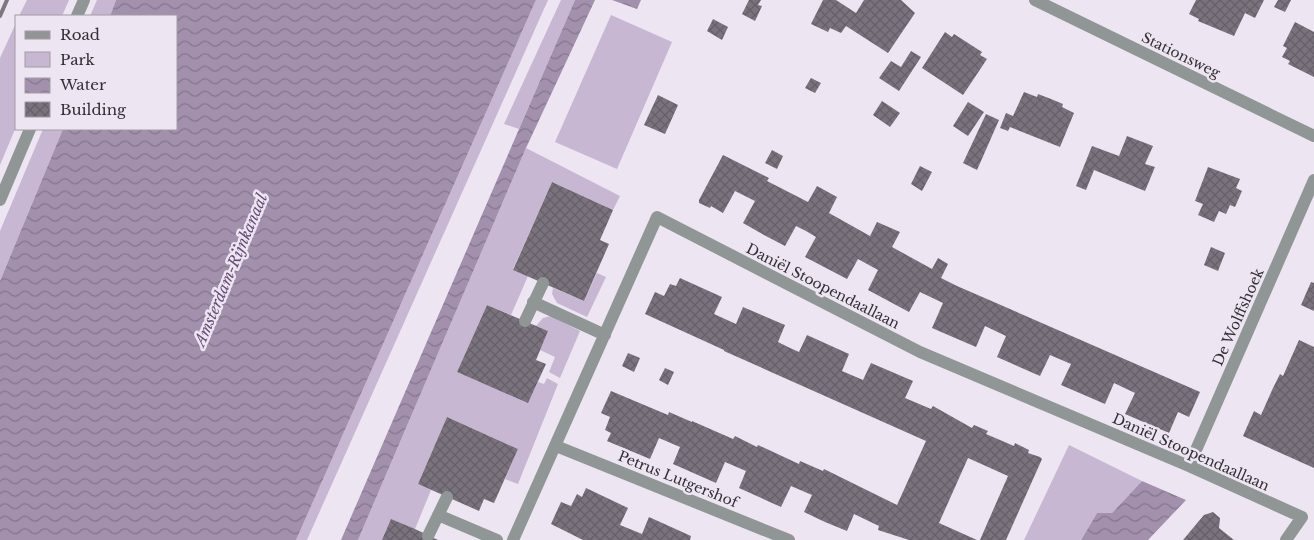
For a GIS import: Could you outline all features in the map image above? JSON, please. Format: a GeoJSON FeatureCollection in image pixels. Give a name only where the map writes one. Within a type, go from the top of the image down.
{"type":"FeatureCollection","features":[{"type":"Feature","properties":{"kind":"street"},"geometry":{"type":"LineString","coordinates":[[77,15],[84,0]]}},
{"type":"Feature","properties":{"kind":"street","name":"Stationsweg"},"geometry":{"type":"LineString","coordinates":[[1035,0],[1314,136]]}},
{"type":"Feature","properties":{"kind":"street"},"geometry":{"type":"LineString","coordinates":[[0,200],[30,130]]}},
{"type":"Feature","properties":{"kind":"street","name":"De Wolffshoek"},"geometry":{"type":"LineString","coordinates":[[1190,466],[1314,180]]}},
{"type":"Feature","properties":{"kind":"street","name":"Daniël Stoopendaallaan"},"geometry":{"type":"LineString","coordinates":[[513,540],[656,218],[920,352],[1190,466],[1302,517],[1286,540]]}},
{"type":"Feature","properties":{"kind":"street"},"geometry":{"type":"LineString","coordinates":[[525,321],[543,283]]}},
{"type":"Feature","properties":{"kind":"street"},"geometry":{"type":"LineString","coordinates":[[533,302],[605,335]]}},
{"type":"Feature","properties":{"kind":"street","name":"Petrus Lutgershof"},"geometry":{"type":"LineString","coordinates":[[556,446],[789,540]]}},
{"type":"Feature","properties":{"kind":"street"},"geometry":{"type":"LineString","coordinates":[[428,536],[447,497]]}},
{"type":"Feature","properties":{"kind":"street"},"geometry":{"type":"LineString","coordinates":[[438,515],[496,540]]}},
{"type":"Feature","properties":{"kind":"green space"},"geometry":{"type":"Polygon","coordinates":[[[27,0],[69,0],[62,15],[20,15],[27,0]]]}},
{"type":"Feature","properties":{"kind":"green space"},"geometry":{"type":"Polygon","coordinates":[[[97,0],[116,0],[110,15],[90,15],[97,0]]]}},
{"type":"Feature","properties":{"kind":"green space"},"geometry":{"type":"Polygon","coordinates":[[[536,0],[548,0],[307,540],[296,540],[536,0]]]}},
{"type":"Feature","properties":{"kind":"green space"},"geometry":{"type":"Polygon","coordinates":[[[561,0],[575,0],[519,129],[504,124],[561,0]]]}},
{"type":"Feature","properties":{"kind":"green space"},"geometry":{"type":"Polygon","coordinates":[[[611,15],[672,42],[617,169],[555,142],[611,15]]]}},
{"type":"Feature","properties":{"kind":"green space"},"geometry":{"type":"Polygon","coordinates":[[[15,25],[15,129],[0,165],[0,58],[15,25]]]}},
{"type":"Feature","properties":{"kind":"green space"},"geometry":{"type":"Polygon","coordinates":[[[43,130],[63,130],[0,281],[0,231],[43,130]]]}},
{"type":"Feature","properties":{"kind":"green space"},"geometry":{"type":"Polygon","coordinates":[[[526,148],[620,196],[613,210],[552,182],[513,269],[528,276],[511,315],[487,305],[457,372],[528,402],[538,382],[544,384],[547,378],[558,384],[518,484],[505,479],[518,449],[447,417],[418,484],[431,490],[415,529],[382,540],[358,540],[526,148]]]}},
{"type":"Feature","properties":{"kind":"green space"},"geometry":{"type":"Polygon","coordinates":[[[597,273],[606,277],[587,317],[557,303],[552,294],[553,288],[584,301],[597,273]]]}},
{"type":"Feature","properties":{"kind":"green space"},"geometry":{"type":"Polygon","coordinates":[[[551,316],[580,331],[560,378],[549,372],[555,357],[540,350],[548,331],[536,326],[543,318],[551,316]]]}},
{"type":"Feature","properties":{"kind":"green space"},"geometry":{"type":"Polygon","coordinates":[[[1069,445],[1142,481],[1112,513],[1097,513],[1081,540],[1024,540],[1069,445]]]}},
{"type":"Feature","properties":{"kind":"water","name":"Amsterdam-Rijnkanaal"},"geometry":{"type":"Polygon","coordinates":[[[116,0],[536,0],[296,540],[0,540],[0,281],[63,130],[178,130],[178,15],[110,15],[116,0]]]}},
{"type":"Feature","properties":{"kind":"water"},"geometry":{"type":"Polygon","coordinates":[[[575,0],[595,0],[526,148],[358,540],[341,540],[575,0]]]}},
{"type":"Feature","properties":{"kind":"water"},"geometry":{"type":"Polygon","coordinates":[[[612,0],[641,0],[637,9],[612,0]]]}},
{"type":"Feature","properties":{"kind":"water"},"geometry":{"type":"Polygon","coordinates":[[[1142,481],[1186,500],[1148,540],[1081,540],[1097,513],[1112,513],[1142,481]]]}},
{"type":"Feature","properties":{"kind":"building"},"geometry":{"type":"Polygon","coordinates":[[[749,0],[761,0],[758,5],[762,6],[755,21],[742,14],[749,0]]]}},
{"type":"Feature","properties":{"kind":"building"},"geometry":{"type":"Polygon","coordinates":[[[823,0],[836,0],[856,13],[864,0],[901,0],[915,13],[888,53],[846,26],[841,33],[830,28],[828,32],[811,24],[823,0]]]}},
{"type":"Feature","properties":{"kind":"building"},"geometry":{"type":"Polygon","coordinates":[[[1196,0],[1264,0],[1255,18],[1245,13],[1234,36],[1198,21],[1199,19],[1189,14],[1196,0]]]}},
{"type":"Feature","properties":{"kind":"building"},"geometry":{"type":"Polygon","coordinates":[[[1278,0],[1291,0],[1285,12],[1274,7],[1278,0]]]}},
{"type":"Feature","properties":{"kind":"building"},"geometry":{"type":"Polygon","coordinates":[[[713,19],[728,27],[722,40],[707,31],[713,19]]]}},
{"type":"Feature","properties":{"kind":"building"},"geometry":{"type":"Polygon","coordinates":[[[1295,22],[1314,32],[1314,77],[1288,64],[1290,61],[1282,57],[1287,48],[1283,46],[1295,22]]]}},
{"type":"Feature","properties":{"kind":"building"},"geometry":{"type":"Polygon","coordinates":[[[945,32],[952,37],[954,34],[982,52],[980,55],[987,59],[963,95],[922,68],[945,32]]]}},
{"type":"Feature","properties":{"kind":"building"},"geometry":{"type":"Polygon","coordinates":[[[911,51],[921,57],[899,91],[879,78],[891,61],[901,67],[911,51]]]}},
{"type":"Feature","properties":{"kind":"building"},"geometry":{"type":"Polygon","coordinates":[[[811,78],[821,83],[815,93],[805,88],[811,78]]]}},
{"type":"Feature","properties":{"kind":"building"},"geometry":{"type":"Polygon","coordinates":[[[1024,92],[1037,97],[1038,94],[1063,104],[1062,107],[1074,113],[1060,147],[1010,127],[1008,131],[1000,128],[1006,113],[1013,116],[1024,92]]]}},
{"type":"Feature","properties":{"kind":"building"},"geometry":{"type":"Polygon","coordinates":[[[658,95],[678,105],[665,134],[644,125],[658,95]]]}},
{"type":"Feature","properties":{"kind":"building"},"geometry":{"type":"Polygon","coordinates":[[[882,101],[900,113],[890,127],[873,115],[882,101]]]}},
{"type":"Feature","properties":{"kind":"building"},"geometry":{"type":"Polygon","coordinates":[[[968,102],[984,112],[968,136],[953,126],[968,102]]]}},
{"type":"Feature","properties":{"kind":"building"},"geometry":{"type":"Polygon","coordinates":[[[986,114],[999,120],[977,170],[963,163],[986,114]]]}},
{"type":"Feature","properties":{"kind":"building"},"geometry":{"type":"Polygon","coordinates":[[[1127,136],[1153,146],[1145,164],[1155,167],[1145,191],[1094,170],[1086,190],[1076,186],[1092,146],[1119,156],[1127,136]]]}},
{"type":"Feature","properties":{"kind":"building"},"geometry":{"type":"Polygon","coordinates":[[[772,150],[783,156],[777,169],[765,163],[772,150]]]}},
{"type":"Feature","properties":{"kind":"building"},"geometry":{"type":"Polygon","coordinates":[[[723,155],[769,178],[767,181],[808,202],[817,186],[837,197],[829,213],[870,236],[877,222],[900,232],[892,247],[932,269],[938,258],[948,264],[941,278],[1200,392],[1189,417],[1178,412],[1169,433],[1125,414],[1135,393],[1114,383],[1105,404],[1061,385],[1071,364],[1050,355],[1040,376],[997,357],[1006,336],[985,326],[976,347],[932,328],[943,303],[920,292],[909,312],[868,290],[878,270],[858,259],[847,279],[805,257],[816,237],[806,231],[796,226],[785,246],[764,235],[743,223],[755,201],[735,191],[723,213],[711,206],[710,208],[699,203],[723,155]]]}},
{"type":"Feature","properties":{"kind":"building"},"geometry":{"type":"Polygon","coordinates":[[[920,166],[932,172],[922,191],[911,184],[920,166]]]}},
{"type":"Feature","properties":{"kind":"building"},"geometry":{"type":"Polygon","coordinates":[[[1208,167],[1240,179],[1236,188],[1242,191],[1235,207],[1230,205],[1226,214],[1219,211],[1214,222],[1198,215],[1203,204],[1195,201],[1208,167]]]}},
{"type":"Feature","properties":{"kind":"building"},"geometry":{"type":"Polygon","coordinates":[[[552,182],[613,210],[600,240],[609,244],[584,301],[513,270],[552,182]]]}},
{"type":"Feature","properties":{"kind":"building"},"geometry":{"type":"Polygon","coordinates":[[[1211,247],[1225,253],[1218,271],[1204,265],[1211,247]]]}},
{"type":"Feature","properties":{"kind":"building"},"geometry":{"type":"Polygon","coordinates":[[[680,278],[722,297],[714,314],[736,324],[743,307],[785,325],[778,342],[799,352],[807,335],[849,354],[842,371],[863,380],[871,363],[913,381],[905,398],[931,409],[933,406],[972,428],[974,425],[988,431],[986,434],[1014,446],[1015,443],[1029,450],[1028,453],[1040,457],[1042,459],[1006,540],[980,540],[1008,476],[968,458],[939,523],[977,540],[909,540],[878,530],[879,526],[854,514],[847,531],[825,522],[804,512],[812,495],[791,486],[781,507],[739,488],[746,471],[725,462],[716,483],[673,464],[680,447],[659,438],[650,459],[607,441],[611,433],[605,430],[610,417],[601,413],[611,391],[668,415],[669,412],[692,421],[733,439],[735,436],[799,464],[800,461],[823,471],[824,469],[897,505],[926,441],[645,314],[655,292],[664,296],[670,284],[676,286],[680,278]]]}},
{"type":"Feature","properties":{"kind":"building"},"geometry":{"type":"Polygon","coordinates":[[[1311,282],[1314,283],[1314,311],[1301,305],[1311,282]]]}},
{"type":"Feature","properties":{"kind":"building"},"geometry":{"type":"Polygon","coordinates":[[[487,305],[548,331],[536,360],[546,364],[528,403],[457,372],[487,305]]]}},
{"type":"Feature","properties":{"kind":"building"},"geometry":{"type":"Polygon","coordinates":[[[1299,340],[1314,347],[1314,468],[1243,436],[1254,411],[1261,415],[1280,374],[1283,376],[1299,340]]]}},
{"type":"Feature","properties":{"kind":"building"},"geometry":{"type":"Polygon","coordinates":[[[628,353],[640,358],[634,372],[622,366],[628,353]]]}},
{"type":"Feature","properties":{"kind":"building"},"geometry":{"type":"Polygon","coordinates":[[[665,368],[674,372],[668,385],[659,380],[665,368]]]}},
{"type":"Feature","properties":{"kind":"building"},"geometry":{"type":"Polygon","coordinates":[[[447,417],[518,449],[494,503],[484,499],[479,511],[418,484],[447,417]]]}},
{"type":"Feature","properties":{"kind":"building"},"geometry":{"type":"Polygon","coordinates":[[[586,488],[628,508],[620,525],[642,534],[649,517],[691,536],[690,540],[583,540],[551,524],[561,502],[571,506],[577,494],[582,497],[586,488]]]}},
{"type":"Feature","properties":{"kind":"building"},"geometry":{"type":"Polygon","coordinates":[[[1213,512],[1220,518],[1219,528],[1234,540],[1183,540],[1204,515],[1213,512]]]}},
{"type":"Feature","properties":{"kind":"building"},"geometry":{"type":"Polygon","coordinates":[[[391,519],[415,529],[438,540],[382,540],[391,519]]]}},
{"type":"Feature","properties":{"kind":"railway"},"geometry":{"type":"LineString","coordinates":[[0,16],[7,0]]}}]}
